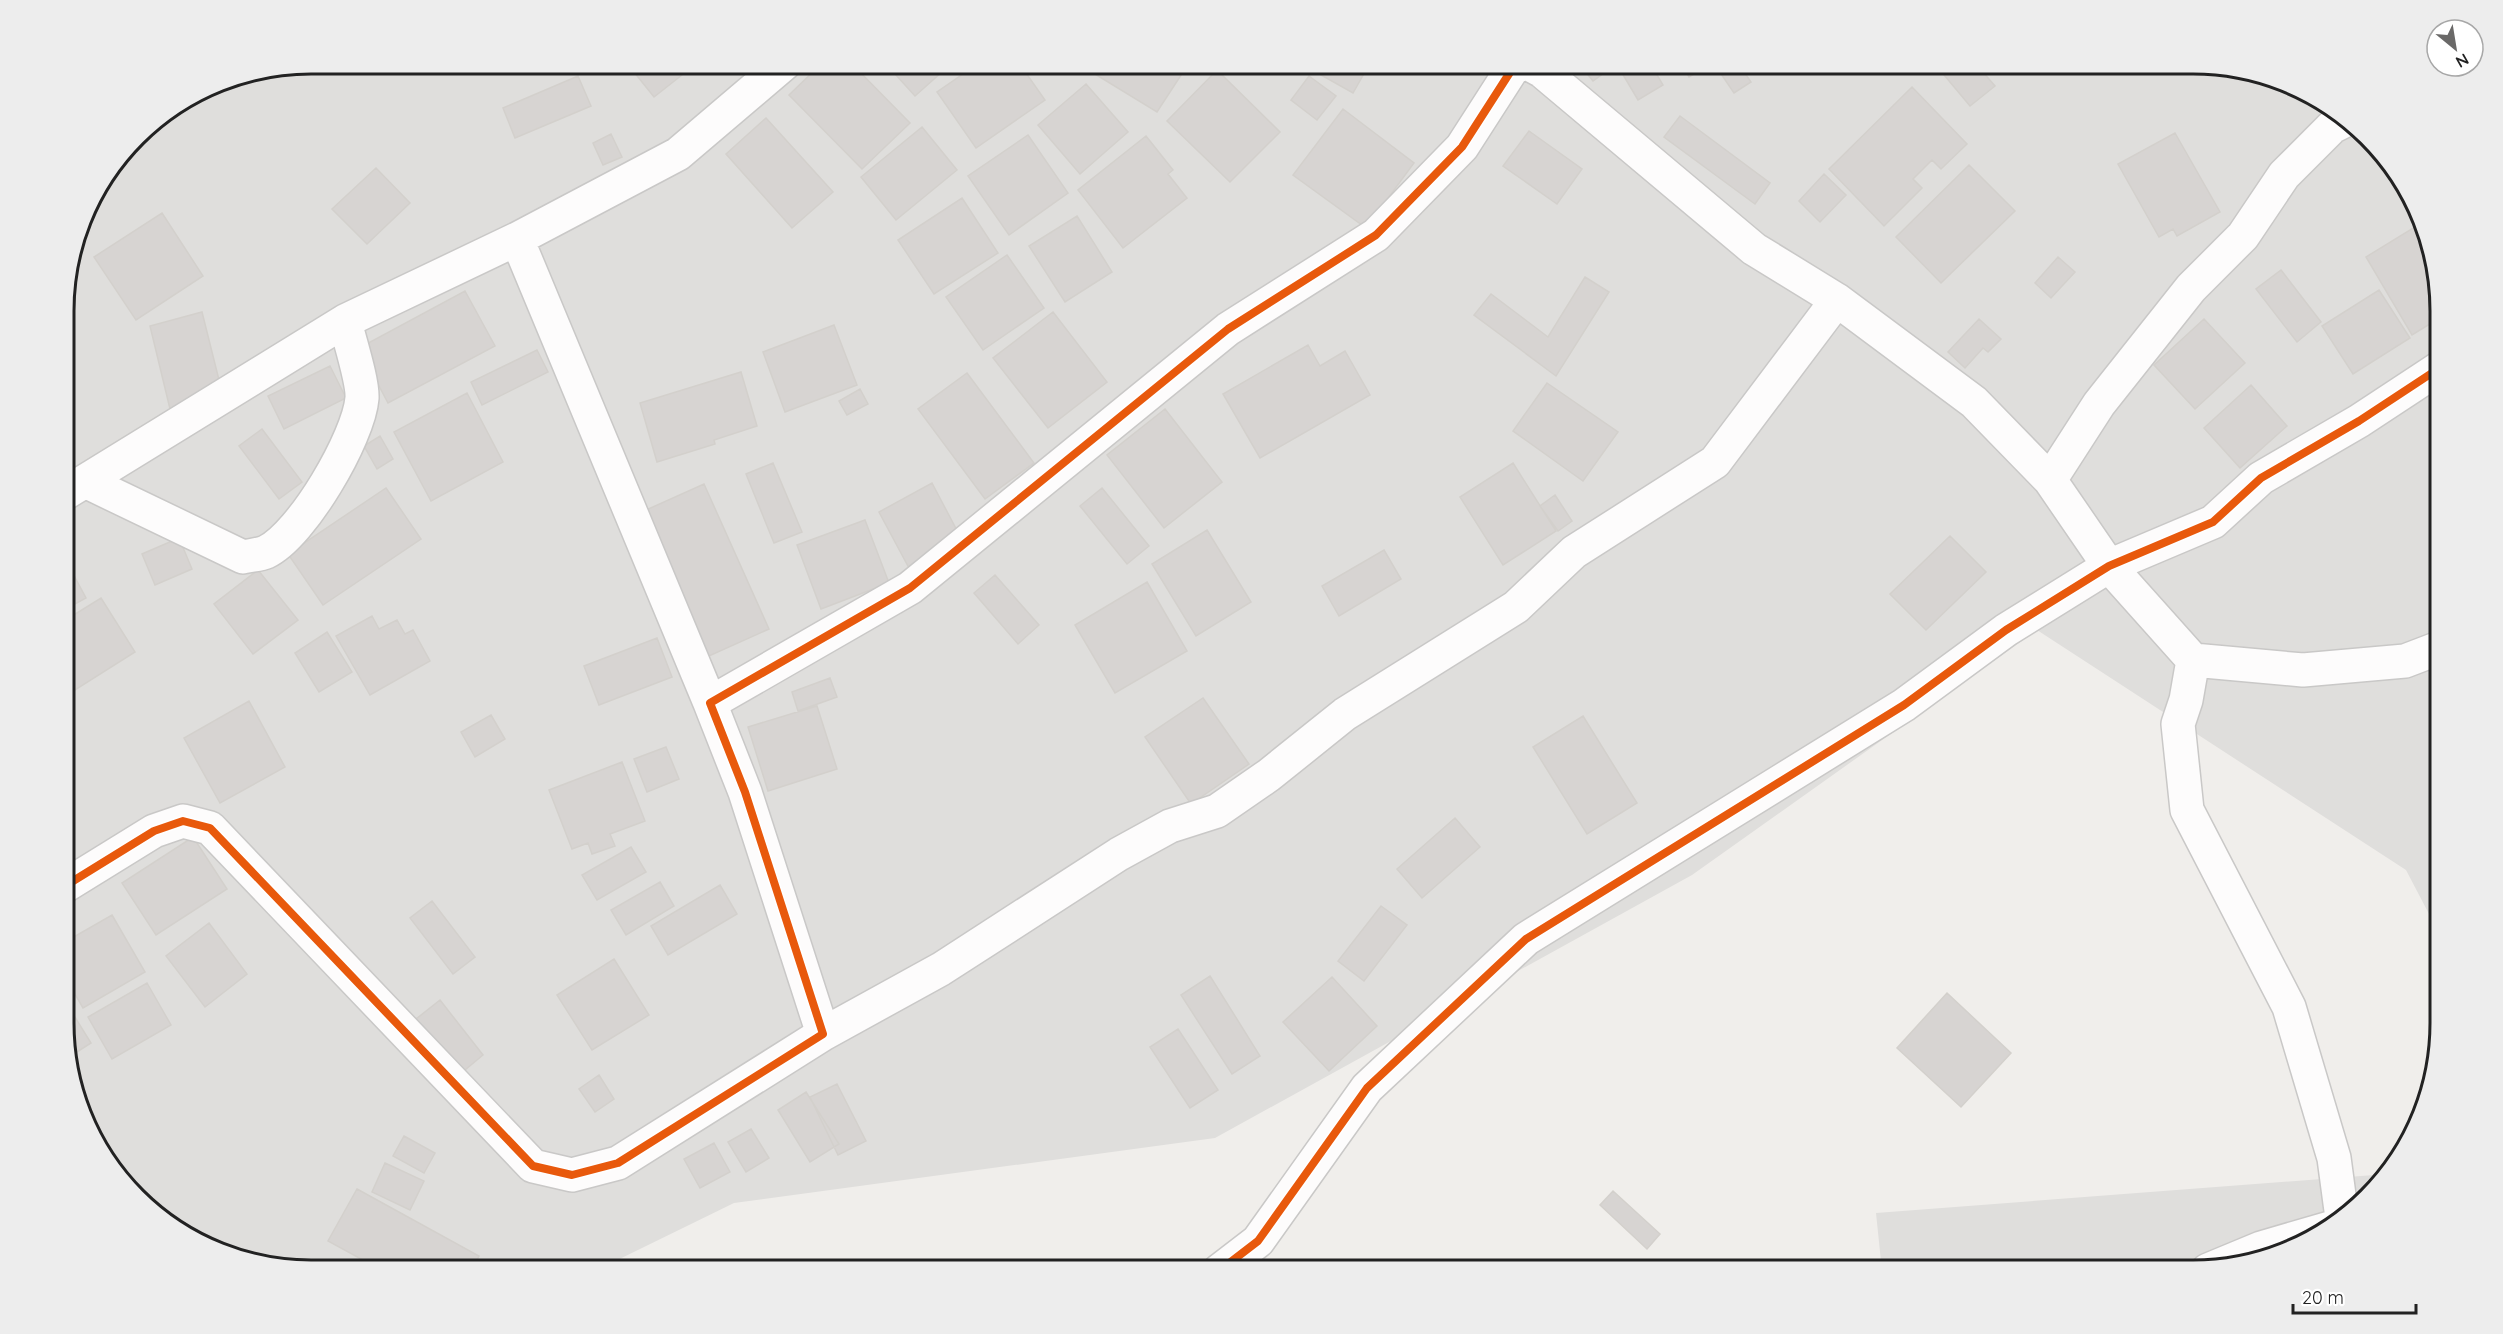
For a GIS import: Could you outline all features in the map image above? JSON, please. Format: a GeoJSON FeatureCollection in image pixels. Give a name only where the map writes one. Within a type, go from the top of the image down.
{"type":"FeatureCollection","features":[{"type":"Feature","properties":{"kind":"street"},"geometry":{"type":"LineString","coordinates":[[75,488],[345,321],[517,239],[678,154],[772,74]]}},
{"type":"Feature","properties":{"kind":"street"},"geometry":{"type":"LineString","coordinates":[[710,703],[910,588],[1228,329],[1376,235],[1462,147],[1526,74]]}},
{"type":"Feature","properties":{"kind":"street"},"geometry":{"type":"LineString","coordinates":[[1545,74],[1754,249],[1837,300],[1974,402],[2050,480],[2109,566],[2193,660],[2303,670],[2405,661],[2430,651]]}},
{"type":"Feature","properties":{"kind":"street"},"geometry":{"type":"LineString","coordinates":[[2050,480],[2099,404],[2191,288],[2243,236],[2284,175],[2339,124]]}},
{"type":"Feature","properties":{"kind":"street"},"geometry":{"type":"LineString","coordinates":[[517,239],[745,792],[823,1034]]}},
{"type":"Feature","properties":{"kind":"street"},"geometry":{"type":"LineString","coordinates":[[74,880],[154,831],[183,821],[210,828],[533,1166],[572,1175],[618,1163],[823,1034],[941,969],[1119,854],[1170,826],[1217,811],[1269,775],[1345,714],[1516,607],[1574,552],[1715,462],[1837,300]]}},
{"type":"Feature","properties":{"kind":"street"},"geometry":{"type":"LineString","coordinates":[[75,488],[243,557],[266,552],[289,535],[327,484],[352,435],[362,397],[345,321]]}},
{"type":"Feature","properties":{"kind":"street"},"geometry":{"type":"LineString","coordinates":[[1233,1260],[1258,1241],[1367,1088],[1526,939],[1894,711],[2006,630],[2109,566],[2213,522],[2260,478],[2359,422],[2430,374]]}},
{"type":"Feature","properties":{"kind":"street"},"geometry":{"type":"LineString","coordinates":[[2193,660],[2186,700],[2178,724],[2187,810],[2289,1007],[2334,1158],[2341,1208]]}},
{"type":"Feature","properties":{"kind":"street"},"geometry":{"type":"LineString","coordinates":[[2247,1254],[2286,1241]]}},
{"type":"Feature","properties":{"kind":"shaded area"},"geometry":{"type":"Polygon","coordinates":[[[295,74],[2208,74],[2238,78],[2268,86],[2311,105],[2349,132],[2371,154],[2398,192],[2421,249],[2430,311],[2430,916],[2406,870],[2037,630],[1692,875],[1215,1138],[734,1203],[617,1260],[295,1260],[265,1256],[235,1248],[192,1229],[154,1202],[132,1180],[105,1142],[98,1128],[82,1085],[74,1039],[74,295],[78,265],[86,235],[105,192],[132,154],[154,132],[192,105],[235,86],[265,78],[295,74]]]}},
{"type":"Feature","properties":{"kind":"shaded area"},"geometry":{"type":"Polygon","coordinates":[[[2375,1175],[2349,1202],[2311,1229],[2268,1248],[2238,1256],[2208,1260],[1881,1260],[1876,1213],[2375,1175]]]}},
{"type":"Feature","properties":{"kind":"building"},"geometry":{"type":"Polygon","coordinates":[[[636,74],[682,75],[654,97],[636,74]]]}},
{"type":"Feature","properties":{"kind":"building"},"geometry":{"type":"Polygon","coordinates":[[[811,74],[862,74],[910,123],[862,169],[789,95],[811,74]]]}},
{"type":"Feature","properties":{"kind":"building"},"geometry":{"type":"Polygon","coordinates":[[[895,74],[940,74],[915,96],[895,74]]]}},
{"type":"Feature","properties":{"kind":"building"},"geometry":{"type":"Polygon","coordinates":[[[963,74],[1027,74],[1045,100],[976,148],[937,92],[963,74]]]}},
{"type":"Feature","properties":{"kind":"building"},"geometry":{"type":"Polygon","coordinates":[[[1095,74],[1182,74],[1157,112],[1095,74]]]}},
{"type":"Feature","properties":{"kind":"building"},"geometry":{"type":"Polygon","coordinates":[[[1213,74],[1221,74],[1280,132],[1230,182],[1167,121],[1213,74]]]}},
{"type":"Feature","properties":{"kind":"building"},"geometry":{"type":"Polygon","coordinates":[[[1322,74],[1364,74],[1353,93],[1322,74]]]}},
{"type":"Feature","properties":{"kind":"building"},"geometry":{"type":"Polygon","coordinates":[[[1587,74],[1603,74],[1593,81],[1587,74]]]}},
{"type":"Feature","properties":{"kind":"building"},"geometry":{"type":"Polygon","coordinates":[[[1623,74],[1656,74],[1663,85],[1638,100],[1623,74]]]}},
{"type":"Feature","properties":{"kind":"building"},"geometry":{"type":"Polygon","coordinates":[[[1721,74],[1746,74],[1751,82],[1734,93],[1721,74]]]}},
{"type":"Feature","properties":{"kind":"building"},"geometry":{"type":"Polygon","coordinates":[[[1943,74],[1985,74],[1995,86],[1970,106],[1943,74]]]}},
{"type":"Feature","properties":{"kind":"building"},"geometry":{"type":"Polygon","coordinates":[[[578,76],[591,106],[515,138],[503,108],[578,76]]]}},
{"type":"Feature","properties":{"kind":"building"},"geometry":{"type":"Polygon","coordinates":[[[1309,76],[1336,96],[1317,120],[1291,100],[1309,76]]]}},
{"type":"Feature","properties":{"kind":"building"},"geometry":{"type":"Polygon","coordinates":[[[1086,84],[1128,132],[1080,174],[1038,125],[1086,84]]]}},
{"type":"Feature","properties":{"kind":"building"},"geometry":{"type":"Polygon","coordinates":[[[1912,87],[1967,144],[1941,169],[1932,160],[1913,179],[1922,188],[1884,226],[1829,169],[1912,87]]]}},
{"type":"Feature","properties":{"kind":"building"},"geometry":{"type":"Polygon","coordinates":[[[1343,109],[1414,163],[1366,228],[1293,175],[1343,109]]]}},
{"type":"Feature","properties":{"kind":"building"},"geometry":{"type":"Polygon","coordinates":[[[1680,116],[1770,183],[1755,204],[1664,137],[1680,116]]]}},
{"type":"Feature","properties":{"kind":"building"},"geometry":{"type":"Polygon","coordinates":[[[766,118],[833,192],[792,228],[726,154],[766,118]]]}},
{"type":"Feature","properties":{"kind":"building"},"geometry":{"type":"Polygon","coordinates":[[[922,127],[957,170],[896,220],[861,177],[922,127]]]}},
{"type":"Feature","properties":{"kind":"building"},"geometry":{"type":"Polygon","coordinates":[[[1529,131],[1582,169],[1557,204],[1503,166],[1529,131]]]}},
{"type":"Feature","properties":{"kind":"building"},"geometry":{"type":"Polygon","coordinates":[[[2175,133],[2220,212],[2177,236],[2173,229],[2159,237],[2118,164],[2175,133]]]}},
{"type":"Feature","properties":{"kind":"building"},"geometry":{"type":"Polygon","coordinates":[[[611,134],[622,157],[603,165],[593,143],[611,134]]]}},
{"type":"Feature","properties":{"kind":"building"},"geometry":{"type":"Polygon","coordinates":[[[1028,135],[1068,193],[1009,235],[968,176],[1028,135]]]}},
{"type":"Feature","properties":{"kind":"building"},"geometry":{"type":"Polygon","coordinates":[[[1146,136],[1173,170],[1168,174],[1187,198],[1123,248],[1078,190],[1146,136]]]}},
{"type":"Feature","properties":{"kind":"building"},"geometry":{"type":"Polygon","coordinates":[[[1969,165],[2015,211],[1941,283],[1896,237],[1969,165]]]}},
{"type":"Feature","properties":{"kind":"building"},"geometry":{"type":"Polygon","coordinates":[[[376,168],[410,203],[367,244],[332,209],[376,168]]]}},
{"type":"Feature","properties":{"kind":"building"},"geometry":{"type":"Polygon","coordinates":[[[1824,174],[1846,195],[1820,222],[1799,201],[1824,174]]]}},
{"type":"Feature","properties":{"kind":"building"},"geometry":{"type":"Polygon","coordinates":[[[962,198],[998,253],[934,294],[898,240],[962,198]]]}},
{"type":"Feature","properties":{"kind":"building"},"geometry":{"type":"Polygon","coordinates":[[[162,213],[203,276],[136,320],[94,257],[162,213]]]}},
{"type":"Feature","properties":{"kind":"building"},"geometry":{"type":"Polygon","coordinates":[[[1077,216],[1112,272],[1065,302],[1029,246],[1077,216]]]}},
{"type":"Feature","properties":{"kind":"building"},"geometry":{"type":"Polygon","coordinates":[[[2414,227],[2425,265],[2430,324],[2412,335],[2366,257],[2414,227]]]}},
{"type":"Feature","properties":{"kind":"building"},"geometry":{"type":"Polygon","coordinates":[[[1007,255],[1044,308],[983,350],[946,297],[1007,255]]]}},
{"type":"Feature","properties":{"kind":"building"},"geometry":{"type":"Polygon","coordinates":[[[2058,257],[2075,272],[2051,298],[2035,283],[2058,257]]]}},
{"type":"Feature","properties":{"kind":"building"},"geometry":{"type":"Polygon","coordinates":[[[2281,270],[2321,322],[2297,342],[2256,289],[2281,270]]]}},
{"type":"Feature","properties":{"kind":"building"},"geometry":{"type":"Polygon","coordinates":[[[1585,277],[1609,292],[1556,376],[1474,315],[1491,294],[1548,337],[1585,277]]]}},
{"type":"Feature","properties":{"kind":"building"},"geometry":{"type":"Polygon","coordinates":[[[2379,290],[2410,338],[2353,374],[2322,326],[2379,290]]]}},
{"type":"Feature","properties":{"kind":"building"},"geometry":{"type":"Polygon","coordinates":[[[465,291],[495,346],[388,403],[359,348],[465,291]]]}},
{"type":"Feature","properties":{"kind":"building"},"geometry":{"type":"Polygon","coordinates":[[[202,312],[224,400],[171,413],[150,326],[202,312]]]}},
{"type":"Feature","properties":{"kind":"building"},"geometry":{"type":"Polygon","coordinates":[[[1053,312],[1107,382],[1048,428],[993,358],[1053,312]]]}},
{"type":"Feature","properties":{"kind":"building"},"geometry":{"type":"Polygon","coordinates":[[[1979,319],[2001,339],[1988,352],[1983,348],[1965,368],[1948,352],[1979,319]]]}},
{"type":"Feature","properties":{"kind":"building"},"geometry":{"type":"Polygon","coordinates":[[[2204,319],[2245,363],[2195,409],[2154,365],[2204,319]]]}},
{"type":"Feature","properties":{"kind":"building"},"geometry":{"type":"Polygon","coordinates":[[[834,325],[857,385],[785,412],[763,352],[834,325]]]}},
{"type":"Feature","properties":{"kind":"building"},"geometry":{"type":"Polygon","coordinates":[[[1308,345],[1320,366],[1345,351],[1370,395],[1260,458],[1223,394],[1308,345]]]}},
{"type":"Feature","properties":{"kind":"building"},"geometry":{"type":"Polygon","coordinates":[[[537,350],[548,372],[482,405],[471,382],[537,350]]]}},
{"type":"Feature","properties":{"kind":"building"},"geometry":{"type":"Polygon","coordinates":[[[330,366],[346,398],[284,429],[268,396],[330,366]]]}},
{"type":"Feature","properties":{"kind":"building"},"geometry":{"type":"Polygon","coordinates":[[[741,372],[757,426],[714,440],[715,444],[657,462],[640,403],[741,372]]]}},
{"type":"Feature","properties":{"kind":"building"},"geometry":{"type":"Polygon","coordinates":[[[967,373],[1034,463],[985,499],[918,409],[967,373]]]}},
{"type":"Feature","properties":{"kind":"building"},"geometry":{"type":"Polygon","coordinates":[[[1547,383],[1618,432],[1583,481],[1513,431],[1547,383]]]}},
{"type":"Feature","properties":{"kind":"building"},"geometry":{"type":"Polygon","coordinates":[[[2251,385],[2287,426],[2240,468],[2204,428],[2251,385]]]}},
{"type":"Feature","properties":{"kind":"building"},"geometry":{"type":"Polygon","coordinates":[[[860,389],[868,404],[847,415],[839,401],[860,389]]]}},
{"type":"Feature","properties":{"kind":"building"},"geometry":{"type":"Polygon","coordinates":[[[467,393],[503,462],[431,501],[394,432],[467,393]]]}},
{"type":"Feature","properties":{"kind":"building"},"geometry":{"type":"Polygon","coordinates":[[[1165,409],[1222,482],[1164,528],[1107,455],[1165,409]]]}},
{"type":"Feature","properties":{"kind":"building"},"geometry":{"type":"Polygon","coordinates":[[[262,429],[302,482],[279,499],[239,446],[262,429]]]}},
{"type":"Feature","properties":{"kind":"building"},"geometry":{"type":"Polygon","coordinates":[[[380,436],[393,459],[377,469],[364,446],[380,436]]]}},
{"type":"Feature","properties":{"kind":"building"},"geometry":{"type":"Polygon","coordinates":[[[773,463],[802,532],[774,543],[746,474],[773,463]]]}},
{"type":"Feature","properties":{"kind":"building"},"geometry":{"type":"Polygon","coordinates":[[[1513,463],[1556,531],[1503,565],[1460,497],[1513,463]]]}},
{"type":"Feature","properties":{"kind":"building"},"geometry":{"type":"Polygon","coordinates":[[[932,483],[962,540],[909,568],[879,512],[932,483]]]}},
{"type":"Feature","properties":{"kind":"building"},"geometry":{"type":"Polygon","coordinates":[[[704,484],[769,629],[700,660],[635,515],[704,484]]]}},
{"type":"Feature","properties":{"kind":"building"},"geometry":{"type":"Polygon","coordinates":[[[386,488],[421,539],[323,605],[288,554],[386,488]]]}},
{"type":"Feature","properties":{"kind":"building"},"geometry":{"type":"Polygon","coordinates":[[[1102,488],[1149,546],[1127,564],[1080,506],[1102,488]]]}},
{"type":"Feature","properties":{"kind":"building"},"geometry":{"type":"Polygon","coordinates":[[[1555,495],[1572,521],[1558,531],[1540,506],[1555,495]]]}},
{"type":"Feature","properties":{"kind":"building"},"geometry":{"type":"Polygon","coordinates":[[[865,520],[889,583],[821,609],[797,545],[865,520]]]}},
{"type":"Feature","properties":{"kind":"building"},"geometry":{"type":"Polygon","coordinates":[[[1207,530],[1251,602],[1196,636],[1152,564],[1207,530]]]}},
{"type":"Feature","properties":{"kind":"building"},"geometry":{"type":"Polygon","coordinates":[[[1950,536],[1986,572],[1926,630],[1890,594],[1950,536]]]}},
{"type":"Feature","properties":{"kind":"building"},"geometry":{"type":"Polygon","coordinates":[[[179,538],[192,569],[155,585],[142,554],[179,538]]]}},
{"type":"Feature","properties":{"kind":"building"},"geometry":{"type":"Polygon","coordinates":[[[1384,550],[1401,579],[1339,616],[1322,586],[1384,550]]]}},
{"type":"Feature","properties":{"kind":"building"},"geometry":{"type":"Polygon","coordinates":[[[258,570],[298,620],[253,654],[214,604],[258,570]]]}},
{"type":"Feature","properties":{"kind":"building"},"geometry":{"type":"Polygon","coordinates":[[[995,575],[1039,625],[1018,644],[974,593],[995,575]]]}},
{"type":"Feature","properties":{"kind":"building"},"geometry":{"type":"Polygon","coordinates":[[[74,576],[86,598],[74,605],[74,576]]]}},
{"type":"Feature","properties":{"kind":"building"},"geometry":{"type":"Polygon","coordinates":[[[1147,582],[1187,651],[1115,693],[1075,625],[1147,582]]]}},
{"type":"Feature","properties":{"kind":"building"},"geometry":{"type":"Polygon","coordinates":[[[101,598],[135,652],[74,691],[74,615],[101,598]]]}},
{"type":"Feature","properties":{"kind":"building"},"geometry":{"type":"Polygon","coordinates":[[[372,616],[379,629],[397,620],[405,634],[413,630],[430,661],[370,695],[336,636],[372,616]]]}},
{"type":"Feature","properties":{"kind":"building"},"geometry":{"type":"Polygon","coordinates":[[[327,632],[352,672],[319,692],[295,653],[327,632]]]}},
{"type":"Feature","properties":{"kind":"building"},"geometry":{"type":"Polygon","coordinates":[[[657,638],[672,677],[599,705],[584,666],[657,638]]]}},
{"type":"Feature","properties":{"kind":"building"},"geometry":{"type":"Polygon","coordinates":[[[830,678],[837,697],[798,711],[792,692],[830,678]]]}},
{"type":"Feature","properties":{"kind":"building"},"geometry":{"type":"Polygon","coordinates":[[[1203,698],[1249,764],[1191,804],[1145,737],[1203,698]]]}},
{"type":"Feature","properties":{"kind":"building"},"geometry":{"type":"Polygon","coordinates":[[[249,701],[285,767],[220,803],[184,738],[249,701]]]}},
{"type":"Feature","properties":{"kind":"building"},"geometry":{"type":"Polygon","coordinates":[[[817,706],[837,769],[768,791],[748,727],[817,706]]]}},
{"type":"Feature","properties":{"kind":"building"},"geometry":{"type":"Polygon","coordinates":[[[491,715],[505,739],[475,757],[461,732],[491,715]]]}},
{"type":"Feature","properties":{"kind":"building"},"geometry":{"type":"Polygon","coordinates":[[[1583,716],[1637,803],[1587,834],[1533,747],[1583,716]]]}},
{"type":"Feature","properties":{"kind":"building"},"geometry":{"type":"Polygon","coordinates":[[[666,747],[679,779],[647,792],[634,759],[666,747]]]}},
{"type":"Feature","properties":{"kind":"building"},"geometry":{"type":"Polygon","coordinates":[[[622,762],[645,821],[610,834],[615,846],[592,854],[588,843],[572,849],[549,790],[622,762]]]}},
{"type":"Feature","properties":{"kind":"building"},"geometry":{"type":"Polygon","coordinates":[[[1455,818],[1480,847],[1422,898],[1397,869],[1455,818]]]}},
{"type":"Feature","properties":{"kind":"building"},"geometry":{"type":"Polygon","coordinates":[[[193,837],[227,889],[156,935],[122,883],[193,837]]]}},
{"type":"Feature","properties":{"kind":"building"},"geometry":{"type":"Polygon","coordinates":[[[631,847],[646,872],[597,900],[582,875],[631,847]]]}},
{"type":"Feature","properties":{"kind":"building"},"geometry":{"type":"Polygon","coordinates":[[[660,882],[674,906],[626,935],[611,910],[660,882]]]}},
{"type":"Feature","properties":{"kind":"building"},"geometry":{"type":"Polygon","coordinates":[[[720,885],[737,914],[668,955],[651,926],[720,885]]]}},
{"type":"Feature","properties":{"kind":"building"},"geometry":{"type":"Polygon","coordinates":[[[432,901],[475,957],[453,974],[410,918],[432,901]]]}},
{"type":"Feature","properties":{"kind":"building"},"geometry":{"type":"Polygon","coordinates":[[[1381,906],[1407,925],[1364,981],[1338,961],[1381,906]]]}},
{"type":"Feature","properties":{"kind":"building"},"geometry":{"type":"Polygon","coordinates":[[[112,915],[145,972],[83,1008],[74,992],[74,937],[112,915]]]}},
{"type":"Feature","properties":{"kind":"building"},"geometry":{"type":"Polygon","coordinates":[[[209,923],[247,974],[205,1007],[166,956],[209,923]]]}},
{"type":"Feature","properties":{"kind":"building"},"geometry":{"type":"Polygon","coordinates":[[[614,959],[649,1015],[592,1050],[557,995],[614,959]]]}},
{"type":"Feature","properties":{"kind":"building"},"geometry":{"type":"Polygon","coordinates":[[[1210,976],[1260,1056],[1232,1074],[1181,995],[1210,976]]]}},
{"type":"Feature","properties":{"kind":"building"},"geometry":{"type":"Polygon","coordinates":[[[1332,977],[1377,1026],[1329,1071],[1283,1022],[1332,977]]]}},
{"type":"Feature","properties":{"kind":"building"},"geometry":{"type":"Polygon","coordinates":[[[147,983],[171,1025],[112,1059],[88,1017],[147,983]]]}},
{"type":"Feature","properties":{"kind":"building"},"geometry":{"type":"Polygon","coordinates":[[[1947,993],[2011,1053],[1961,1107],[1897,1048],[1947,993]]]}},
{"type":"Feature","properties":{"kind":"building"},"geometry":{"type":"Polygon","coordinates":[[[440,1000],[483,1055],[459,1075],[416,1019],[440,1000]]]}},
{"type":"Feature","properties":{"kind":"building"},"geometry":{"type":"Polygon","coordinates":[[[74,1016],[91,1043],[76,1053],[74,1016]]]}},
{"type":"Feature","properties":{"kind":"building"},"geometry":{"type":"Polygon","coordinates":[[[1178,1029],[1218,1090],[1190,1108],[1150,1047],[1178,1029]]]}},
{"type":"Feature","properties":{"kind":"building"},"geometry":{"type":"Polygon","coordinates":[[[599,1075],[614,1099],[595,1112],[579,1089],[599,1075]]]}},
{"type":"Feature","properties":{"kind":"building"},"geometry":{"type":"Polygon","coordinates":[[[837,1084],[866,1141],[838,1155],[810,1097],[837,1084]]]}},
{"type":"Feature","properties":{"kind":"building"},"geometry":{"type":"Polygon","coordinates":[[[806,1092],[839,1144],[810,1162],[778,1110],[806,1092]]]}},
{"type":"Feature","properties":{"kind":"building"},"geometry":{"type":"Polygon","coordinates":[[[751,1129],[769,1158],[746,1172],[728,1142],[751,1129]]]}},
{"type":"Feature","properties":{"kind":"building"},"geometry":{"type":"Polygon","coordinates":[[[404,1136],[435,1153],[424,1173],[393,1156],[404,1136]]]}},
{"type":"Feature","properties":{"kind":"building"},"geometry":{"type":"Polygon","coordinates":[[[714,1143],[730,1172],[700,1188],[684,1159],[714,1143]]]}},
{"type":"Feature","properties":{"kind":"building"},"geometry":{"type":"Polygon","coordinates":[[[385,1163],[424,1181],[410,1210],[372,1192],[385,1163]]]}},
{"type":"Feature","properties":{"kind":"building"},"geometry":{"type":"Polygon","coordinates":[[[357,1189],[479,1256],[477,1260],[363,1260],[328,1241],[357,1189]]]}},
{"type":"Feature","properties":{"kind":"building"},"geometry":{"type":"Polygon","coordinates":[[[1613,1191],[1660,1234],[1647,1249],[1600,1205],[1613,1191]]]}},
{"type":"Feature","properties":{"kind":"cycle path"},"geometry":{"type":"LineString","coordinates":[[74,880],[154,831],[183,821],[210,828],[533,1166],[572,1175],[618,1163],[823,1034],[745,792],[710,703],[910,588],[1228,329],[1376,235],[1462,147],[1509,74]]}},
{"type":"Feature","properties":{"kind":"cycle path"},"geometry":{"type":"LineString","coordinates":[[1233,1260],[1258,1241],[1367,1088],[1526,939],[1904,705],[2006,630],[2109,566],[2213,522],[2261,478],[2359,421],[2430,374]]}}]}
